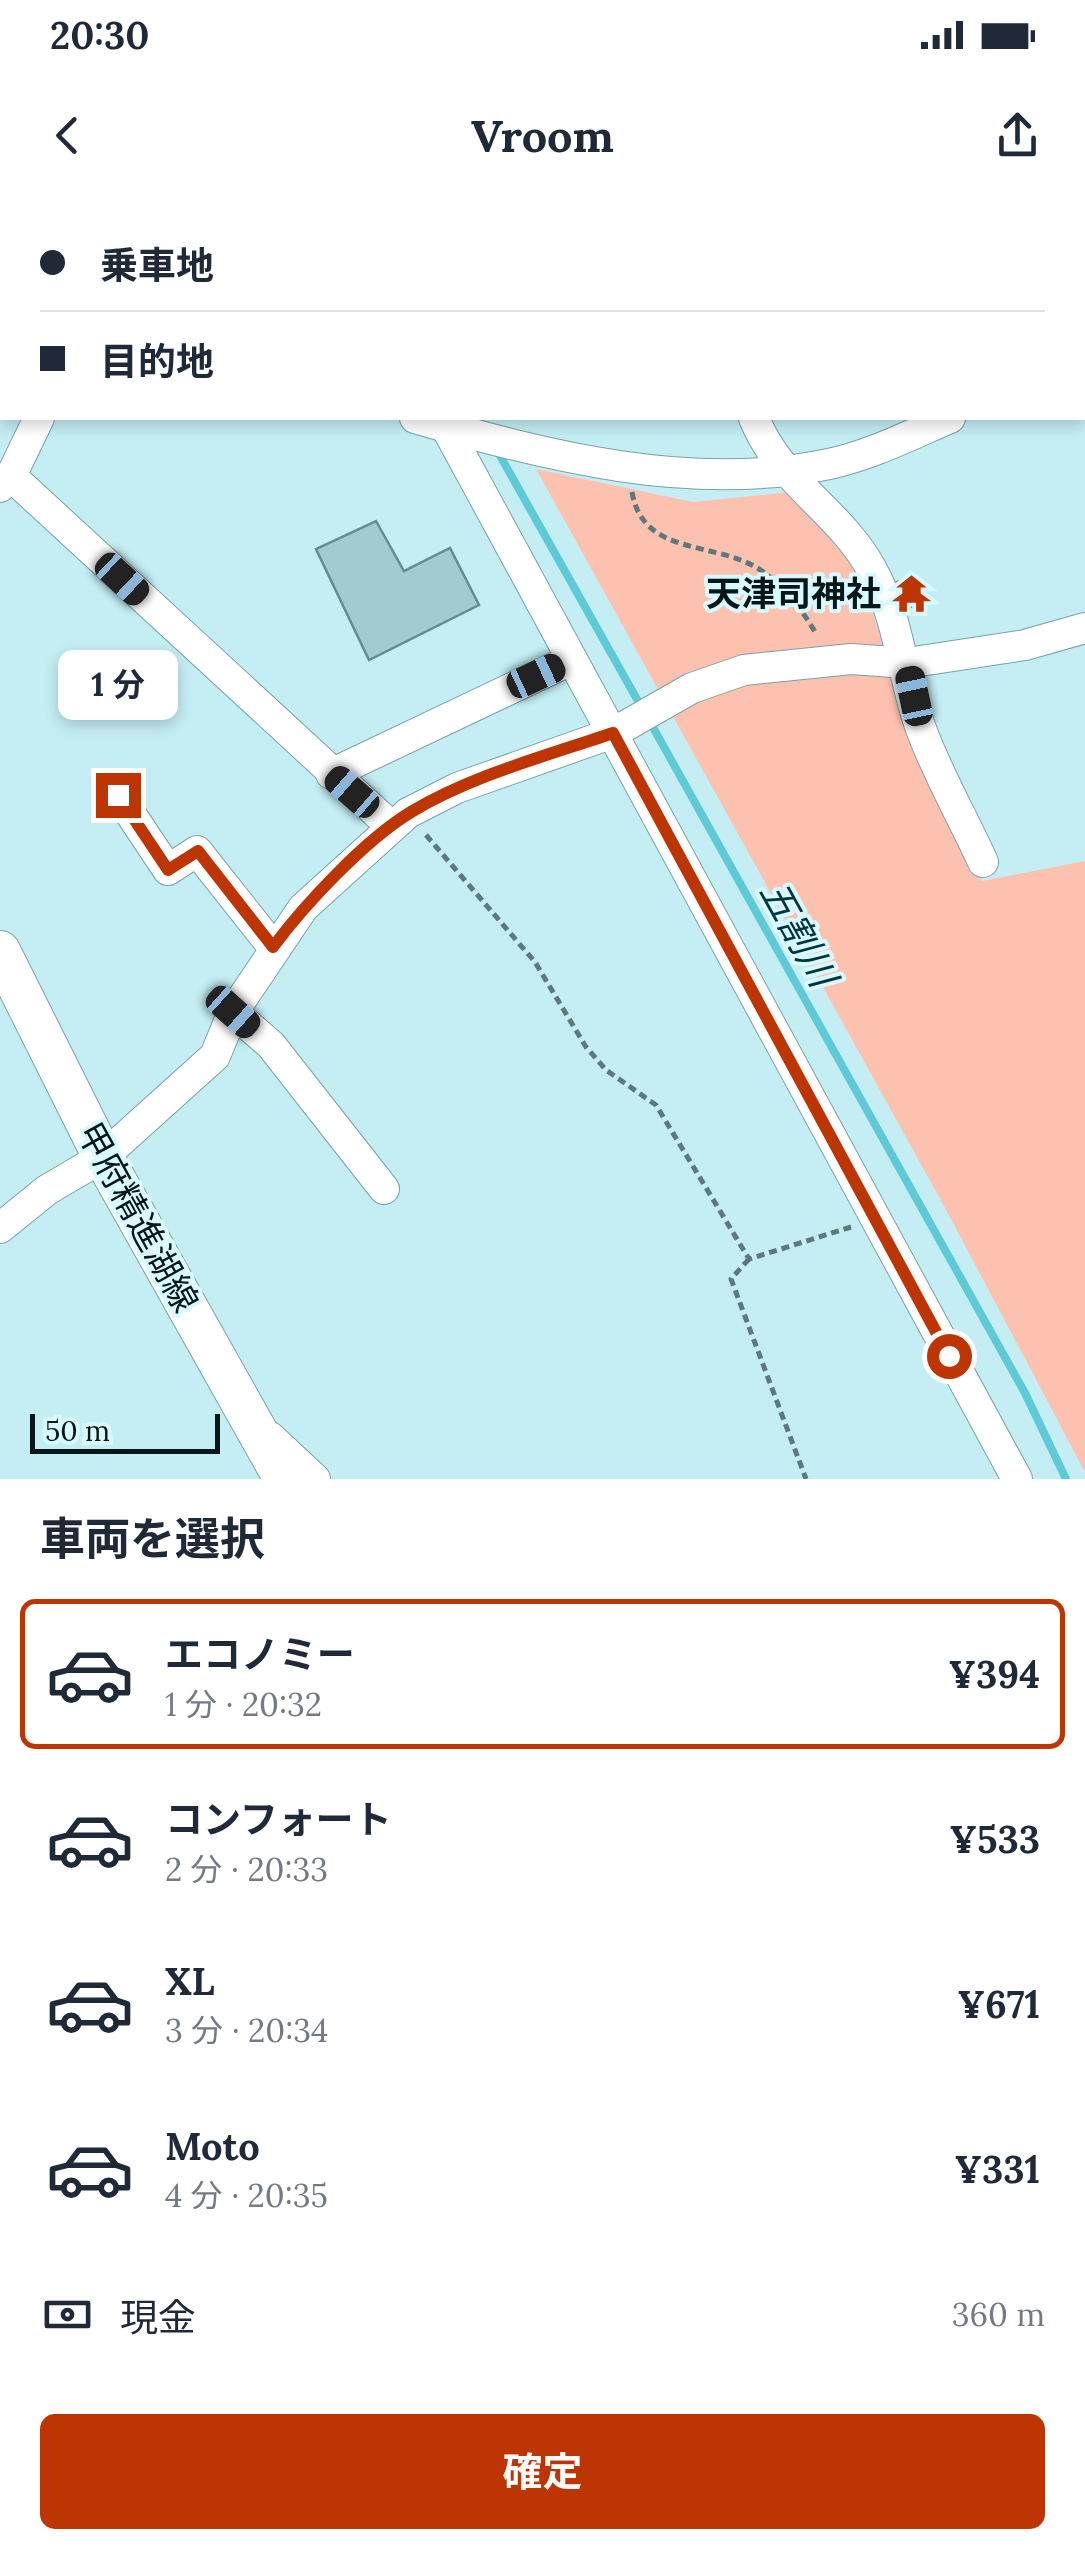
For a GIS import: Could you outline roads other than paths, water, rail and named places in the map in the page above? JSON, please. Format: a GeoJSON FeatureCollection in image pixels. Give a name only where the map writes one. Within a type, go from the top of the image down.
{"type":"FeatureCollection","features":[{"type":"Feature","properties":{"kind":"main road","name":"甲府精進湖線"},"geometry":{"type":"LineString","coordinates":[[0,951],[103,1157],[284,1479]]}},
{"type":"Feature","properties":{"kind":"street"},"geometry":{"type":"LineString","coordinates":[[38,420],[6,482],[332,774],[400,820]]}},
{"type":"Feature","properties":{"kind":"street"},"geometry":{"type":"LineString","coordinates":[[425,420],[628,469],[782,470],[828,464],[879,450],[946,420]]}},
{"type":"Feature","properties":{"kind":"street"},"geometry":{"type":"LineString","coordinates":[[755,420],[782,470],[815,499],[870,566],[907,664],[920,728],[983,862]]}},
{"type":"Feature","properties":{"kind":"street"},"geometry":{"type":"LineString","coordinates":[[451,425],[570,660],[630,723],[874,1220],[1017,1479]]}},
{"type":"Feature","properties":{"kind":"street"},"geometry":{"type":"LineString","coordinates":[[0,1228],[47,1190],[103,1157],[214,1056],[233,1012],[273,947],[303,908],[400,820],[457,788],[630,723],[692,688],[744,670],[824,662],[907,664],[1024,644],[1085,628]]}},
{"type":"Feature","properties":{"kind":"street"},"geometry":{"type":"LineString","coordinates":[[332,774],[570,660]]}},
{"type":"Feature","properties":{"kind":"street"},"geometry":{"type":"LineString","coordinates":[[118,795],[168,870],[198,851],[273,947]]}},
{"type":"Feature","properties":{"kind":"street"},"geometry":{"type":"LineString","coordinates":[[233,1012],[271,1045],[384,1189]]}},
{"type":"Feature","properties":{"kind":"street"},"geometry":{"type":"LineString","coordinates":[[249,1418],[315,1479]]}},
{"type":"Feature","properties":{"kind":"waterway","name":"五割川"},"geometry":{"type":"LineString","coordinates":[[498,452],[643,710]]}},
{"type":"Feature","properties":{"kind":"waterway","name":"五割川"},"geometry":{"type":"LineString","coordinates":[[650,722],[1025,1393],[1066,1479]]}},
{"type":"Feature","properties":{"kind":"place","name":"天津司神社"},"geometry":{"type":"Point","coordinates":[911,593]}}]}
